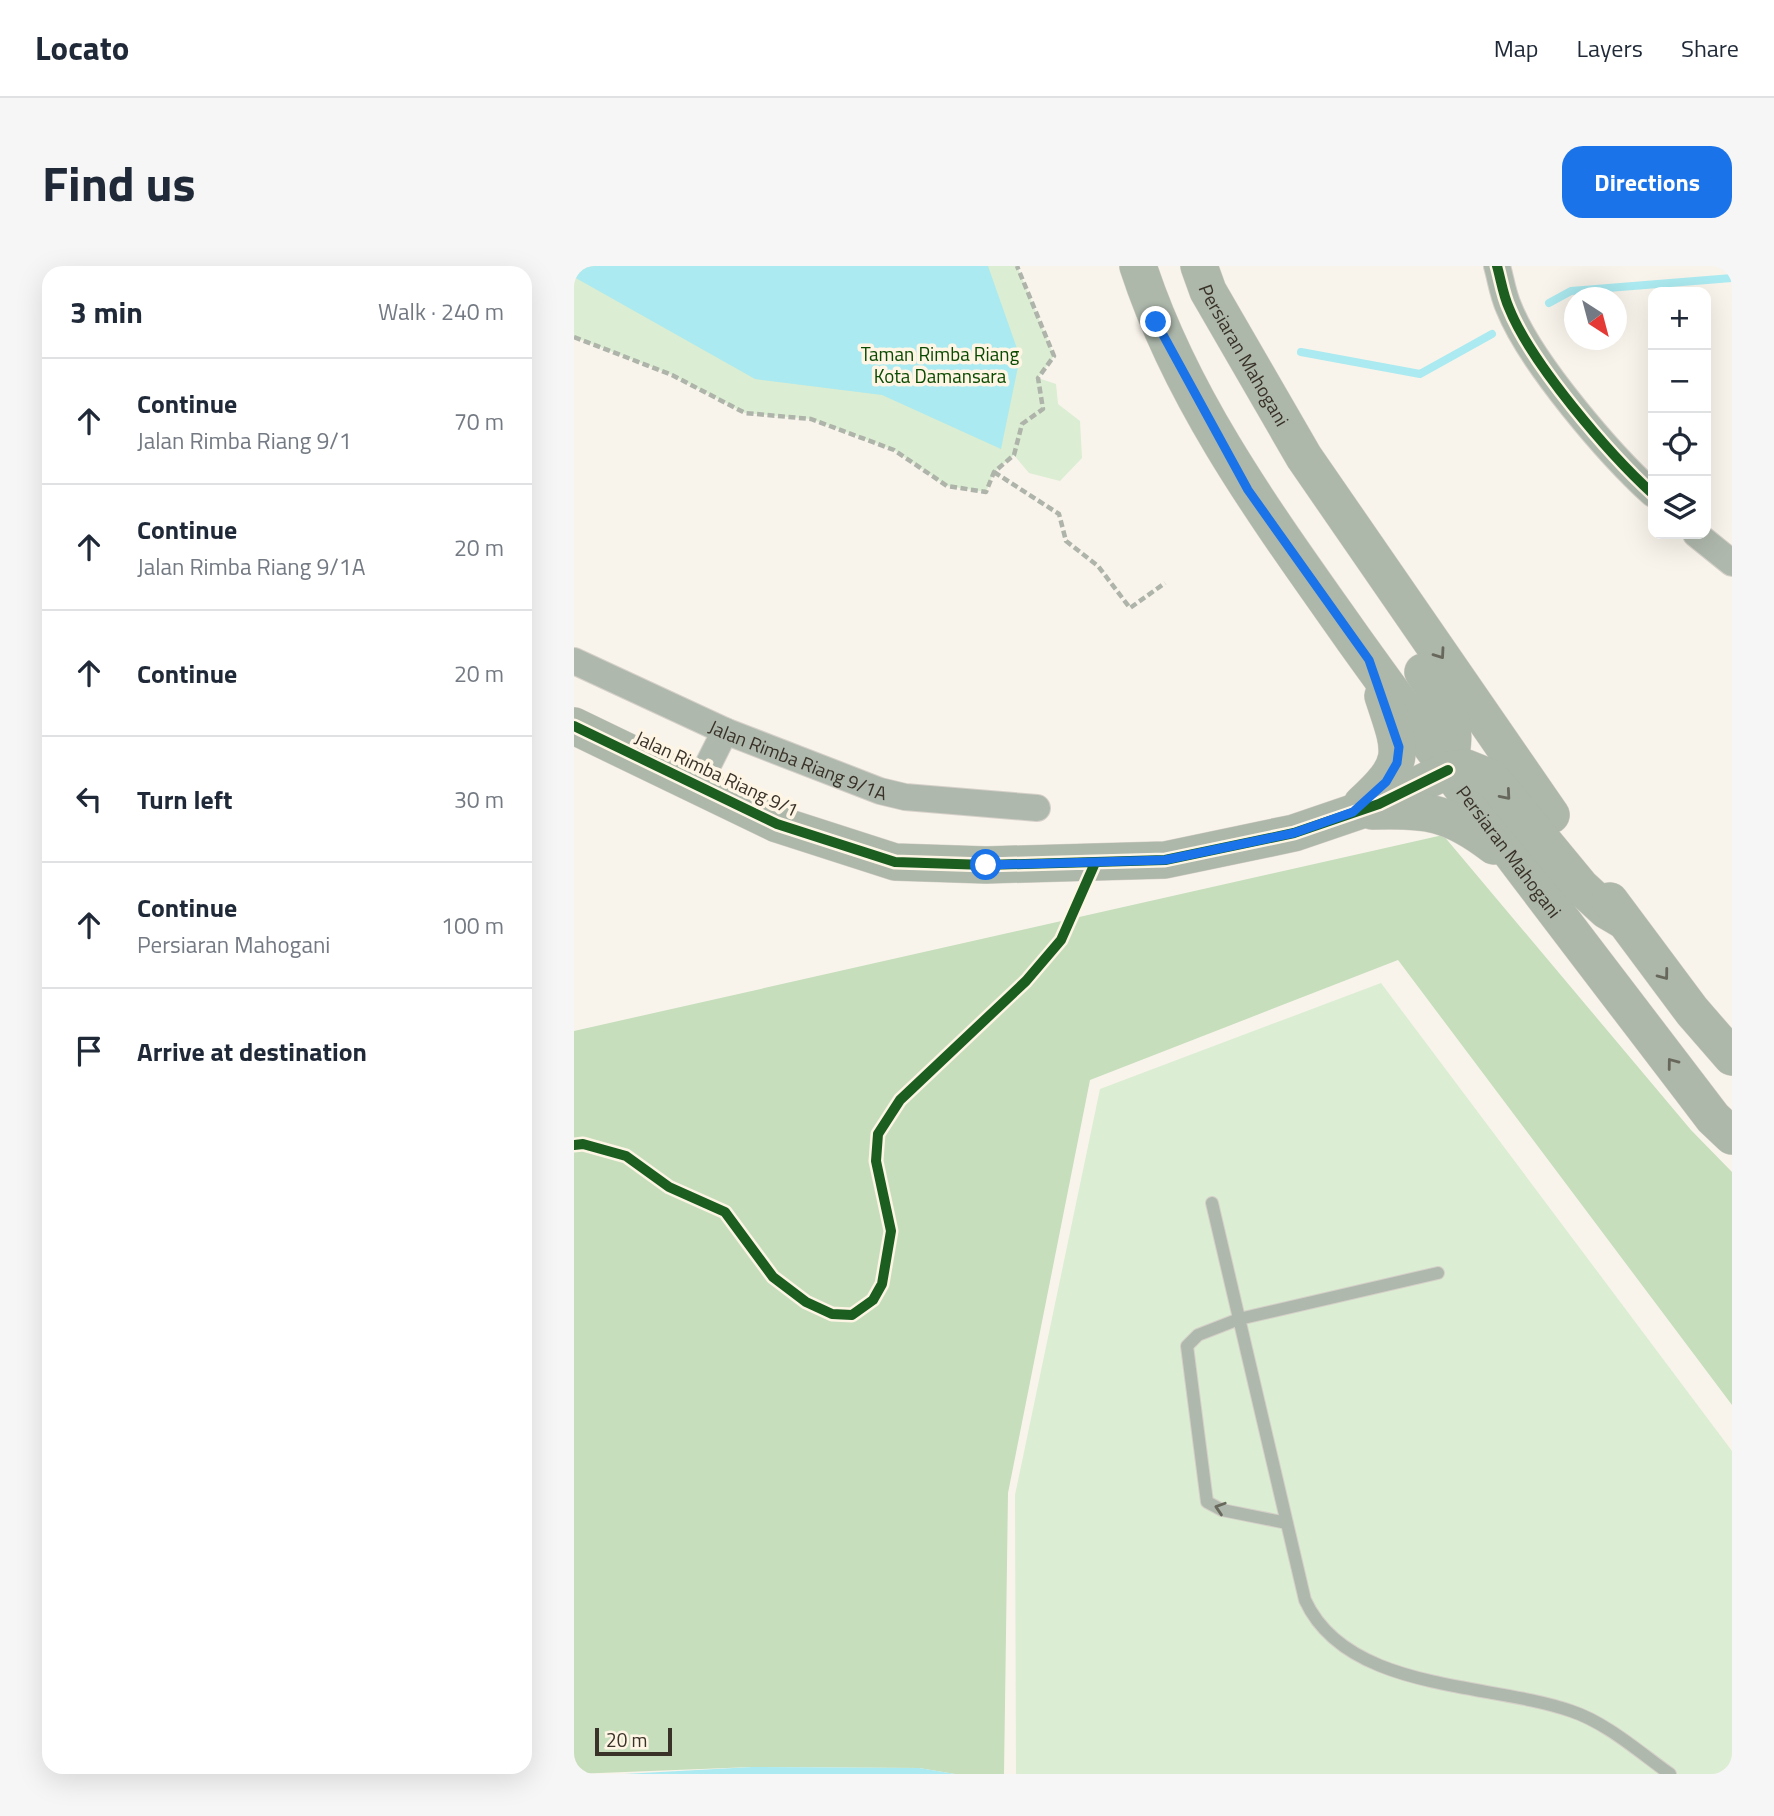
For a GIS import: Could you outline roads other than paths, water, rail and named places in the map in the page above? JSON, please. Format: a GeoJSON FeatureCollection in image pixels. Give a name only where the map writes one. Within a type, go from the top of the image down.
{"type":"FeatureCollection","features":[{"type":"Feature","properties":{"kind":"main road","name":"Persiaran Mahogani"},"geometry":{"type":"LineString","coordinates":[[1138,266],[1156,322],[1248,490],[1448,770],[1713,1118],[1732,1136]]}},
{"type":"Feature","properties":{"kind":"main road","name":"Persiaran Mahogani"},"geometry":{"type":"LineString","coordinates":[[1199,266],[1208,291],[1304,457],[1623,920],[1692,1011],[1732,1057]]}},
{"type":"Feature","properties":{"kind":"main road"},"geometry":{"type":"LineString","coordinates":[[1304,457],[1319,517],[1448,708],[1455,733],[1448,770]]}},
{"type":"Feature","properties":{"kind":"main road"},"geometry":{"type":"LineString","coordinates":[[1353,812],[1386,782],[1397,763],[1398,755],[1392,722],[1369,660]]}},
{"type":"Feature","properties":{"kind":"main road","name":"Jalan Rimba Riang 9/1"},"geometry":{"type":"LineString","coordinates":[[574,726],[777,824],[895,862],[986,865],[1165,860],[1263,841],[1353,812]]}},
{"type":"Feature","properties":{"kind":"main road"},"geometry":{"type":"LineString","coordinates":[[1353,812],[1379,804],[1448,770],[1466,768],[1491,778],[1581,887],[1606,910],[1623,920]]}},
{"type":"Feature","properties":{"kind":"main road"},"geometry":{"type":"LineString","coordinates":[[1353,812],[1403,810],[1455,819],[1522,868]]}},
{"type":"Feature","properties":{"kind":"street"},"geometry":{"type":"LineString","coordinates":[[1497,266],[1509,308],[1532,350],[1628,471],[1648,489]]}},
{"type":"Feature","properties":{"kind":"street"},"geometry":{"type":"LineString","coordinates":[[1702,539],[1732,563]]}},
{"type":"Feature","properties":{"kind":"street","name":"Jalan Rimba Riang 9/1A"},"geometry":{"type":"LineString","coordinates":[[574,661],[725,731],[880,791],[905,797],[1037,808]]}},
{"type":"Feature","properties":{"kind":"street"},"geometry":{"type":"LineString","coordinates":[[698,785],[725,731]]}},
{"type":"Feature","properties":{"kind":"lane"},"geometry":{"type":"LineString","coordinates":[[1212,1203],[1305,1600],[1314,1620],[1337,1640],[1379,1667],[1572,1711],[1605,1728],[1670,1774]]}},
{"type":"Feature","properties":{"kind":"lane"},"geometry":{"type":"LineString","coordinates":[[1287,1523],[1222,1510],[1207,1502],[1186,1346],[1198,1335],[1239,1319],[1438,1273]]}},
{"type":"Feature","properties":{"kind":"water","name":"Taman Rimba Riang Kota Damansara"},"geometry":{"type":"Polygon","coordinates":[[[574,266],[988,266],[1020,357],[1001,449],[882,395],[755,379],[574,277],[574,266]]]}},
{"type":"Feature","properties":{"kind":"water"},"geometry":{"type":"Polygon","coordinates":[[[752,1767],[919,1768],[955,1774],[624,1774],[752,1767]]]}},
{"type":"Feature","properties":{"kind":"waterway"},"geometry":{"type":"LineString","coordinates":[[1549,303],[1571,291],[1732,278]]}},
{"type":"Feature","properties":{"kind":"waterway"},"geometry":{"type":"LineString","coordinates":[[1301,352],[1420,374],[1492,334]]}}]}
